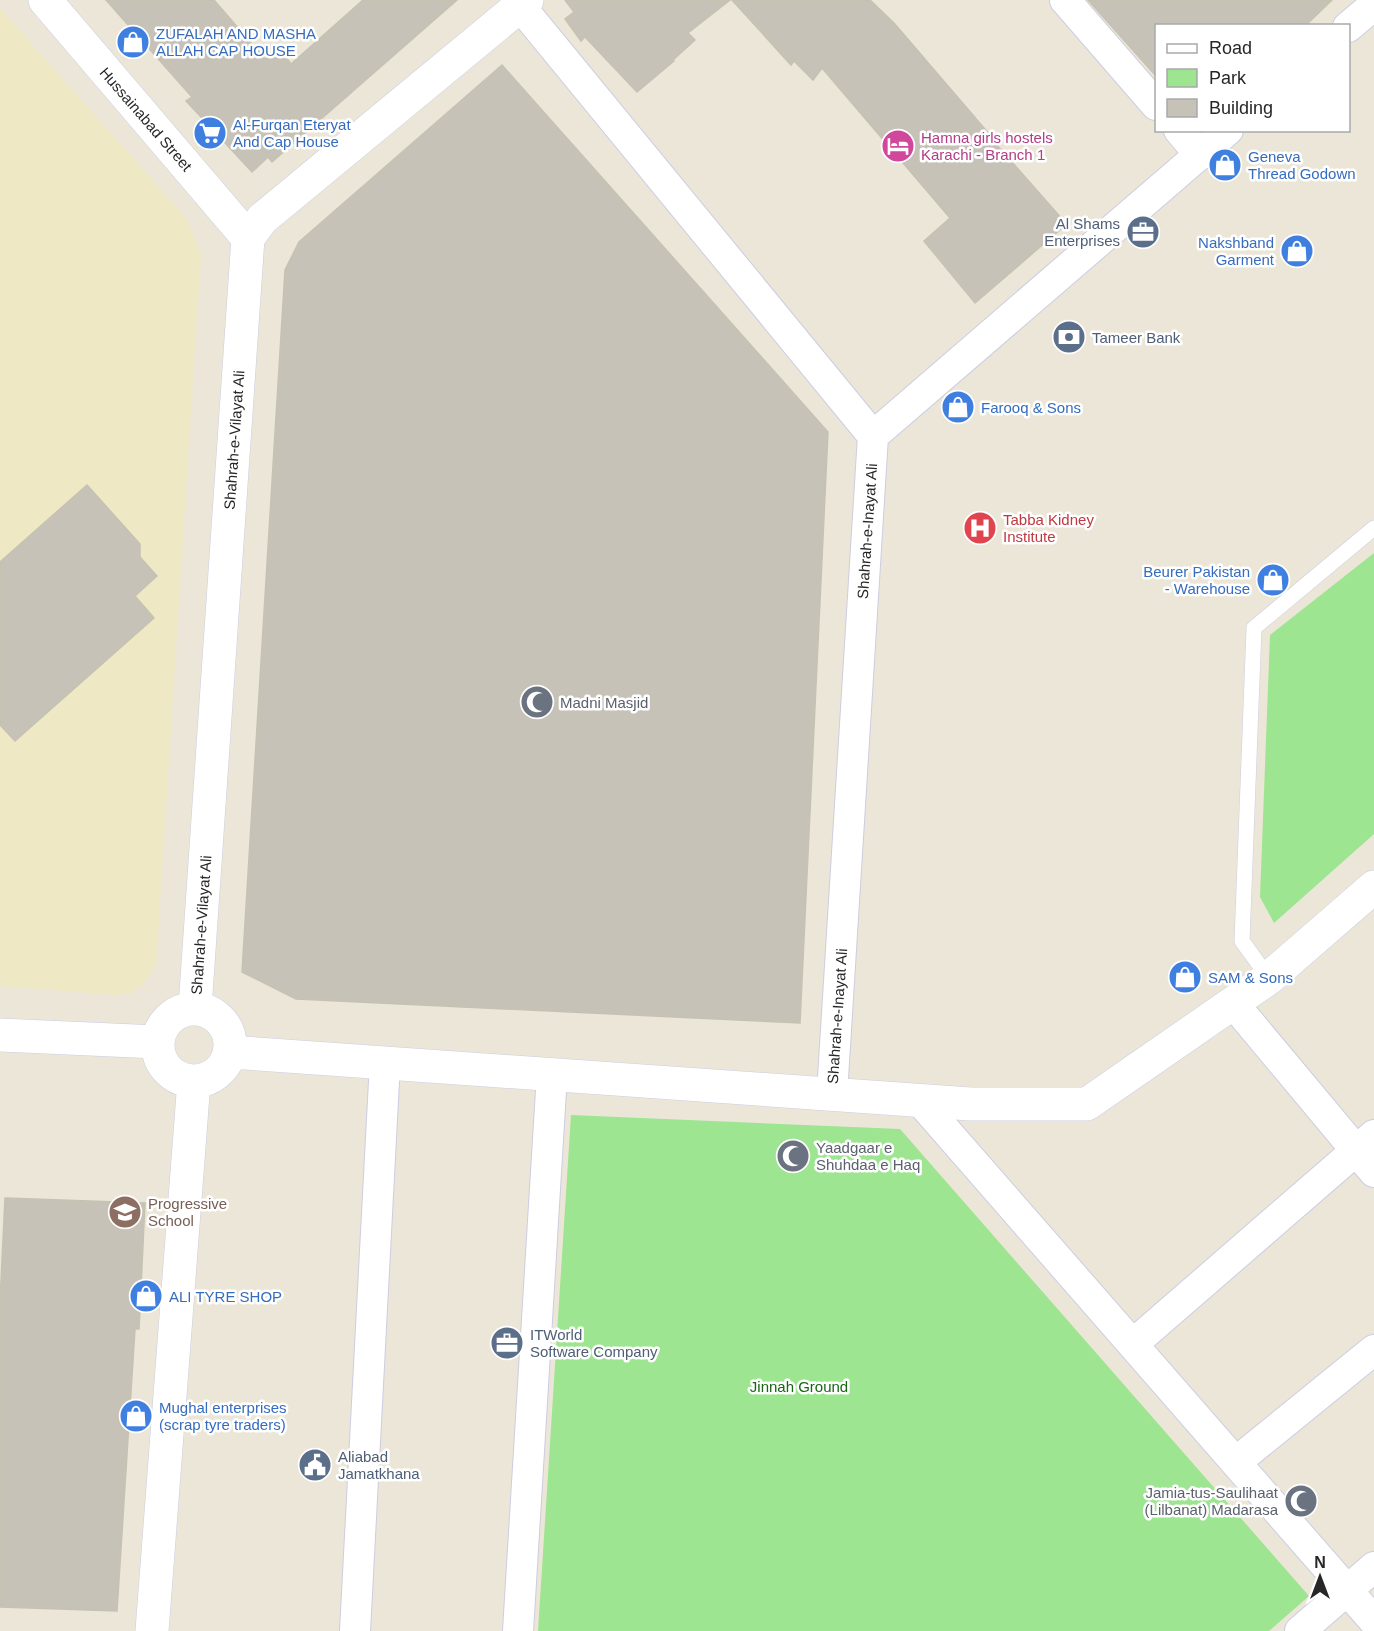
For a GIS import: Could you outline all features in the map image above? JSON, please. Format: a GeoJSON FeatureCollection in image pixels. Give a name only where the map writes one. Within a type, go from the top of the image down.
{"type":"FeatureCollection","features":[{"type":"Feature","properties":{"kind":"street","name":"Hussainabad Street"},"geometry":{"type":"LineString","coordinates":[[45,0],[248,238]]}},
{"type":"Feature","properties":{"kind":"street"},"geometry":{"type":"LineString","coordinates":[[1065,0],[1155,104]]}},
{"type":"Feature","properties":{"kind":"street"},"geometry":{"type":"LineString","coordinates":[[248,238],[270,211],[521,2],[873,436],[1226,132]]}},
{"type":"Feature","properties":{"kind":"street"},"geometry":{"type":"LineString","coordinates":[[1350,25],[1374,5]]}},
{"type":"Feature","properties":{"kind":"street"},"geometry":{"type":"LineString","coordinates":[[1181,132],[1200,155]]}},
{"type":"Feature","properties":{"kind":"street","name":"Shahrah-e-Vilayat Ali"},"geometry":{"type":"LineString","coordinates":[[195,1008],[248,238]]}},
{"type":"Feature","properties":{"kind":"street","name":"Shahrah-e-Inayat Ali"},"geometry":{"type":"LineString","coordinates":[[832,1094],[873,436]]}},
{"type":"Feature","properties":{"kind":"street"},"geometry":{"type":"LineString","coordinates":[[230,1052],[920,1101],[970,1104],[1087,1104],[1269,978],[1374,887]]}},
{"type":"Feature","properties":{"kind":"street"},"geometry":{"type":"LineString","coordinates":[[1133,1344],[1368,1153],[1233,1003]]}},
{"type":"Feature","properties":{"kind":"street"},"geometry":{"type":"LineString","coordinates":[[195,1008],[208,1011],[226,1027],[230,1039],[230,1052],[226,1063],[217,1073],[206,1079],[194,1081],[182,1079],[170,1073],[162,1063],[157,1042],[160,1031],[174,1014],[184,1009],[195,1008]]}},
{"type":"Feature","properties":{"kind":"street"},"geometry":{"type":"LineString","coordinates":[[0,1042],[157,1042]]}},
{"type":"Feature","properties":{"kind":"street"},"geometry":{"type":"LineString","coordinates":[[355,1631],[385,1062]]}},
{"type":"Feature","properties":{"kind":"street"},"geometry":{"type":"LineString","coordinates":[[518,1631],[552,1074]]}},
{"type":"Feature","properties":{"kind":"street"},"geometry":{"type":"LineString","coordinates":[[152,1631],[194,1081]]}},
{"type":"Feature","properties":{"kind":"street"},"geometry":{"type":"LineString","coordinates":[[920,1101],[1374,1621]]}},
{"type":"Feature","properties":{"kind":"street"},"geometry":{"type":"LineString","coordinates":[[1236,1462],[1374,1350]]}},
{"type":"Feature","properties":{"kind":"street"},"geometry":{"type":"LineString","coordinates":[[1300,1631],[1374,1567]]}},
{"type":"Feature","properties":{"kind":"lane"},"geometry":{"type":"LineString","coordinates":[[1269,978],[1242,941],[1254,628],[1374,528]]}},
{"type":"Feature","properties":{"kind":"shaded area"},"geometry":{"type":"Polygon","coordinates":[[[0,8],[187,219],[201,254],[156,966],[143,984],[131,993],[116,995],[0,986],[0,8]]]}},
{"type":"Feature","properties":{"kind":"green space"},"geometry":{"type":"Polygon","coordinates":[[[1374,553],[1374,834],[1274,923],[1260,897],[1270,635],[1374,553]]]}},
{"type":"Feature","properties":{"kind":"green space","name":"Jinnah Ground"},"geometry":{"type":"Polygon","coordinates":[[[571,1115],[900,1129],[1309,1596],[1269,1631],[538,1631],[571,1115]]]}},
{"type":"Feature","properties":{"kind":"building"},"geometry":{"type":"Polygon","coordinates":[[[106,0],[214,0],[265,59],[279,48],[291,64],[363,0],[457,0],[272,162],[268,157],[252,172],[186,101],[192,97],[106,0]]]}},
{"type":"Feature","properties":{"kind":"building"},"geometry":{"type":"Polygon","coordinates":[[[565,0],[730,0],[688,33],[695,40],[637,92],[585,37],[581,41],[565,19],[574,12],[565,0]]]}},
{"type":"Feature","properties":{"kind":"building"},"geometry":{"type":"Polygon","coordinates":[[[732,0],[870,0],[894,23],[1062,219],[1058,222],[1062,228],[975,303],[924,241],[950,218],[822,68],[813,80],[794,61],[791,65],[732,0]]]}},
{"type":"Feature","properties":{"kind":"building"},"geometry":{"type":"Polygon","coordinates":[[[1088,0],[1332,0],[1307,24],[1155,24],[1155,75],[1088,0]]]}},
{"type":"Feature","properties":{"kind":"building","name":"Madni Masjid"},"geometry":{"type":"Polygon","coordinates":[[[502,65],[828,432],[800,1023],[296,999],[242,972],[285,270],[299,242],[502,65]]]}},
{"type":"Feature","properties":{"kind":"building"},"geometry":{"type":"Polygon","coordinates":[[[87,485],[140,544],[140,557],[157,576],[135,596],[154,618],[15,741],[0,725],[0,562],[87,485]]]}},
{"type":"Feature","properties":{"kind":"building"},"geometry":{"type":"Polygon","coordinates":[[[5,1198],[145,1203],[139,1329],[135,1329],[117,1611],[0,1607],[0,1302],[5,1198]]]}},
{"type":"Feature","properties":{"kind":"place","name":"ZUFALAH AND MASHA ALLAH CAP HOUSE"},"geometry":{"type":"Point","coordinates":[133,42]}},
{"type":"Feature","properties":{"kind":"place","name":"Al-Furqan Eteryat And Cap House"},"geometry":{"type":"Point","coordinates":[210,133]}},
{"type":"Feature","properties":{"kind":"place","name":"Hamna girls hostels Karachi - Branch 1"},"geometry":{"type":"Point","coordinates":[898,146]}},
{"type":"Feature","properties":{"kind":"place","name":"Geneva Thread Godown"},"geometry":{"type":"Point","coordinates":[1225,165]}},
{"type":"Feature","properties":{"kind":"place","name":"Al Shams Enterprises"},"geometry":{"type":"Point","coordinates":[1143,232]}},
{"type":"Feature","properties":{"kind":"place","name":"Nakshband Garment"},"geometry":{"type":"Point","coordinates":[1297,251]}},
{"type":"Feature","properties":{"kind":"place","name":"Tameer Bank"},"geometry":{"type":"Point","coordinates":[1069,337]}},
{"type":"Feature","properties":{"kind":"place","name":"Farooq & Sons"},"geometry":{"type":"Point","coordinates":[958,407]}},
{"type":"Feature","properties":{"kind":"place","name":"Tabba Kidney Institute"},"geometry":{"type":"Point","coordinates":[980,528]}},
{"type":"Feature","properties":{"kind":"place","name":"Beurer Pakistan - Warehouse"},"geometry":{"type":"Point","coordinates":[1273,580]}},
{"type":"Feature","properties":{"kind":"place","name":"Madni Masjid"},"geometry":{"type":"Point","coordinates":[537,702]}},
{"type":"Feature","properties":{"kind":"place","name":"SAM & Sons"},"geometry":{"type":"Point","coordinates":[1185,977]}},
{"type":"Feature","properties":{"kind":"place","name":"Yaadgaar e Shuhdaa e Haq"},"geometry":{"type":"Point","coordinates":[793,1156]}},
{"type":"Feature","properties":{"kind":"place","name":"Progressive School"},"geometry":{"type":"Point","coordinates":[125,1212]}},
{"type":"Feature","properties":{"kind":"place","name":"ALI TYRE SHOP"},"geometry":{"type":"Point","coordinates":[146,1296]}},
{"type":"Feature","properties":{"kind":"place","name":"ITWorld Software Company"},"geometry":{"type":"Point","coordinates":[507,1343]}},
{"type":"Feature","properties":{"kind":"place","name":"Mughal enterprises (scrap tyre traders)"},"geometry":{"type":"Point","coordinates":[136,1416]}},
{"type":"Feature","properties":{"kind":"place","name":"Aliabad Jamatkhana"},"geometry":{"type":"Point","coordinates":[315,1465]}},
{"type":"Feature","properties":{"kind":"place","name":"Jamia-tus-Saulihaat (Lilbanat) Madarasa"},"geometry":{"type":"Point","coordinates":[1301,1501]}}]}
